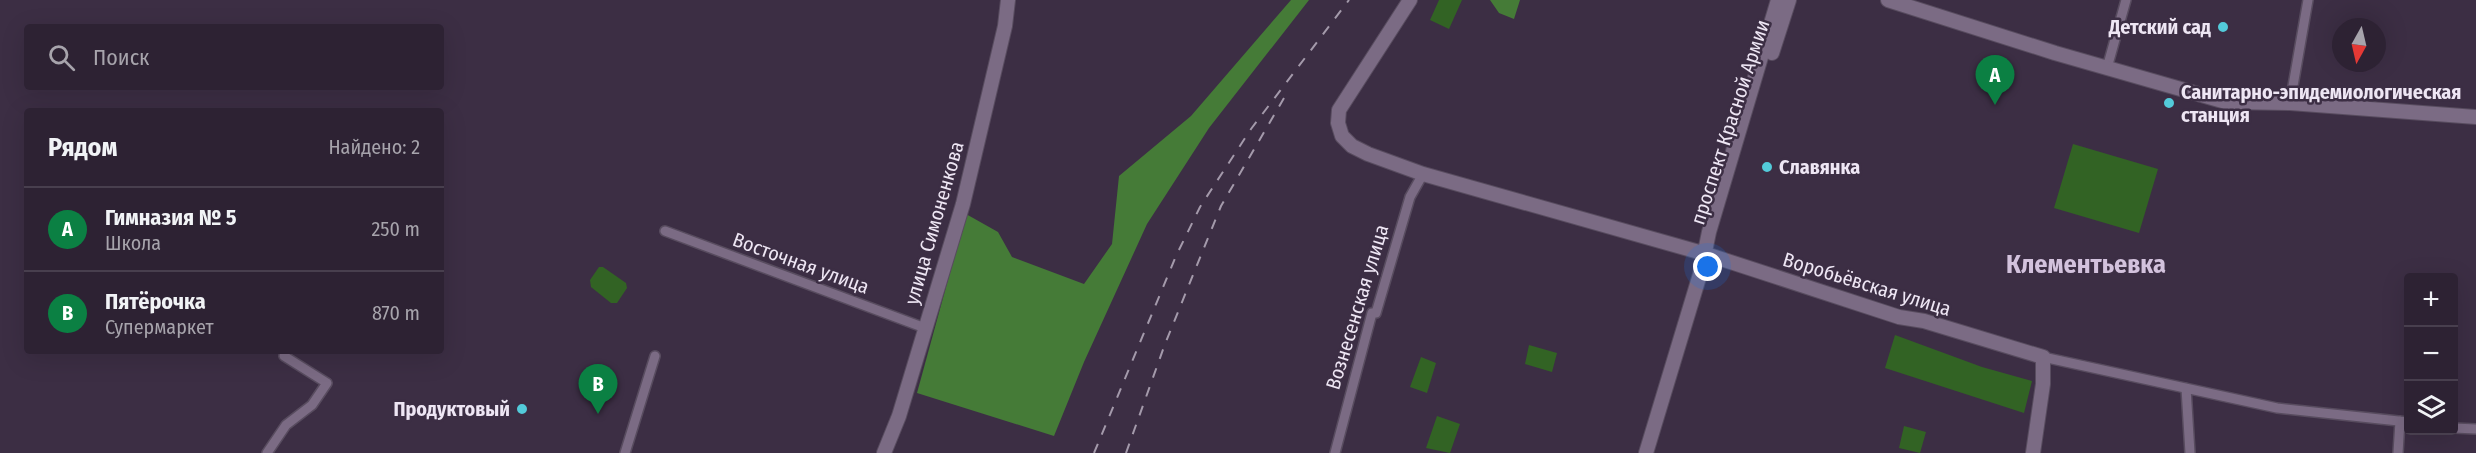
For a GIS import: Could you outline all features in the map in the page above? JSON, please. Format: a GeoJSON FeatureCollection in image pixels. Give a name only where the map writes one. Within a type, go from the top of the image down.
{"type":"FeatureCollection","features":[{"type":"Feature","properties":{"kind":"main road","name":"улица Симоненкова"},"geometry":{"type":"LineString","coordinates":[[884,453],[899,416],[963,204],[1005,26],[1008,0]]}},
{"type":"Feature","properties":{"kind":"main road","name":"Воробьёвская улица"},"geometry":{"type":"LineString","coordinates":[[1410,0],[1339,110],[1338,123],[1342,136],[1352,146],[1423,174],[1706,254],[1899,317],[1924,321],[2043,357]]}},
{"type":"Feature","properties":{"kind":"main road","name":"проспект Красной Армии"},"geometry":{"type":"LineString","coordinates":[[1706,254],[1709,232],[1778,0]]}},
{"type":"Feature","properties":{"kind":"main road","name":"проспект Красной Армии"},"geometry":{"type":"LineString","coordinates":[[1646,453],[1706,254],[1715,234],[1789,0]]}},
{"type":"Feature","properties":{"kind":"main road"},"geometry":{"type":"LineString","coordinates":[[1888,0],[2107,68],[2226,102],[2290,103],[2476,117]]}},
{"type":"Feature","properties":{"kind":"main road"},"geometry":{"type":"LineString","coordinates":[[2033,453],[2043,384],[2043,357]]}},
{"type":"Feature","properties":{"kind":"street"},"geometry":{"type":"LineString","coordinates":[[2107,68],[2126,0]]}},
{"type":"Feature","properties":{"kind":"street"},"geometry":{"type":"LineString","coordinates":[[2290,103],[2308,0]]}},
{"type":"Feature","properties":{"kind":"street","name":"Вознесенская улица"},"geometry":{"type":"LineString","coordinates":[[1335,453],[1372,313],[1376,313],[1410,197],[1423,174]]}},
{"type":"Feature","properties":{"kind":"street","name":"Восточная улица"},"geometry":{"type":"LineString","coordinates":[[665,231],[925,328]]}},
{"type":"Feature","properties":{"kind":"street"},"geometry":{"type":"LineString","coordinates":[[267,453],[286,425],[312,405],[327,383],[284,356]]}},
{"type":"Feature","properties":{"kind":"street"},"geometry":{"type":"LineString","coordinates":[[625,453],[655,356]]}},
{"type":"Feature","properties":{"kind":"street","name":"Воробьёвская улица"},"geometry":{"type":"LineString","coordinates":[[2043,357],[2277,408],[2404,422]]}},
{"type":"Feature","properties":{"kind":"street"},"geometry":{"type":"LineString","coordinates":[[2186,388],[2190,453]]}},
{"type":"Feature","properties":{"kind":"street"},"geometry":{"type":"LineString","coordinates":[[2398,453],[2404,422]]}},
{"type":"Feature","properties":{"kind":"street"},"geometry":{"type":"LineString","coordinates":[[2458,428],[2476,429]]}},
{"type":"Feature","properties":{"kind":"green space"},"geometry":{"type":"Polygon","coordinates":[[[1291,0],[1309,0],[1209,128],[1147,224],[1084,362],[1054,436],[917,393],[966,214],[998,232],[1012,257],[1084,284],[1112,244],[1119,176],[1191,116],[1291,0]]]}},
{"type":"Feature","properties":{"kind":"green space"},"geometry":{"type":"Polygon","coordinates":[[[1439,0],[1462,0],[1449,29],[1430,20],[1439,0]]]}},
{"type":"Feature","properties":{"kind":"green space"},"geometry":{"type":"Polygon","coordinates":[[[1490,0],[1520,0],[1514,19],[1499,13],[1490,0]]]}},
{"type":"Feature","properties":{"kind":"green space"},"geometry":{"type":"Polygon","coordinates":[[[2073,144],[2158,169],[2139,233],[2054,208],[2073,144]]]}},
{"type":"Feature","properties":{"kind":"green space"},"geometry":{"type":"Polygon","coordinates":[[[599,267],[603,267],[626,283],[627,288],[617,303],[611,303],[591,287],[590,280],[599,267]]]}},
{"type":"Feature","properties":{"kind":"green space"},"geometry":{"type":"Polygon","coordinates":[[[1895,335],[1982,367],[2032,381],[2024,413],[1885,368],[1895,335]]]}},
{"type":"Feature","properties":{"kind":"green space"},"geometry":{"type":"Polygon","coordinates":[[[1529,345],[1557,353],[1552,372],[1525,364],[1529,345]]]}},
{"type":"Feature","properties":{"kind":"green space"},"geometry":{"type":"Polygon","coordinates":[[[1421,357],[1436,363],[1427,393],[1410,387],[1421,357]]]}},
{"type":"Feature","properties":{"kind":"green space"},"geometry":{"type":"Polygon","coordinates":[[[1437,416],[1460,424],[1450,453],[1426,448],[1437,416]]]}},
{"type":"Feature","properties":{"kind":"green space"},"geometry":{"type":"Polygon","coordinates":[[[1904,426],[1926,432],[1920,453],[1899,448],[1904,426]]]}},
{"type":"Feature","properties":{"kind":"railway"},"geometry":{"type":"LineString","coordinates":[[1094,453],[1176,256],[1200,207],[1251,129],[1349,0]]}},
{"type":"Feature","properties":{"kind":"railway"},"geometry":{"type":"LineString","coordinates":[[1126,453],[1165,344],[1221,206],[1284,98]]}},
{"type":"Feature","properties":{"kind":"place","name":"Детский сад"},"geometry":{"type":"Point","coordinates":[2223,27]}},
{"type":"Feature","properties":{"kind":"place","name":"Санитарно-эпидемиологическая станция"},"geometry":{"type":"Point","coordinates":[2169,103]}},
{"type":"Feature","properties":{"kind":"place","name":"Гимназия № 5"},"geometry":{"type":"Point","coordinates":[1995,105]}},
{"type":"Feature","properties":{"kind":"place","name":"Славянка"},"geometry":{"type":"Point","coordinates":[1767,167]}},
{"type":"Feature","properties":{"kind":"place","name":"Продуктовый"},"geometry":{"type":"Point","coordinates":[522,409]}},
{"type":"Feature","properties":{"kind":"place","name":"Пятёрочка"},"geometry":{"type":"Point","coordinates":[598,414]}},
{"type":"Feature","properties":{"kind":"district","name":"Клементьевка"},"geometry":{"type":"Point","coordinates":[2086,264]}}]}
